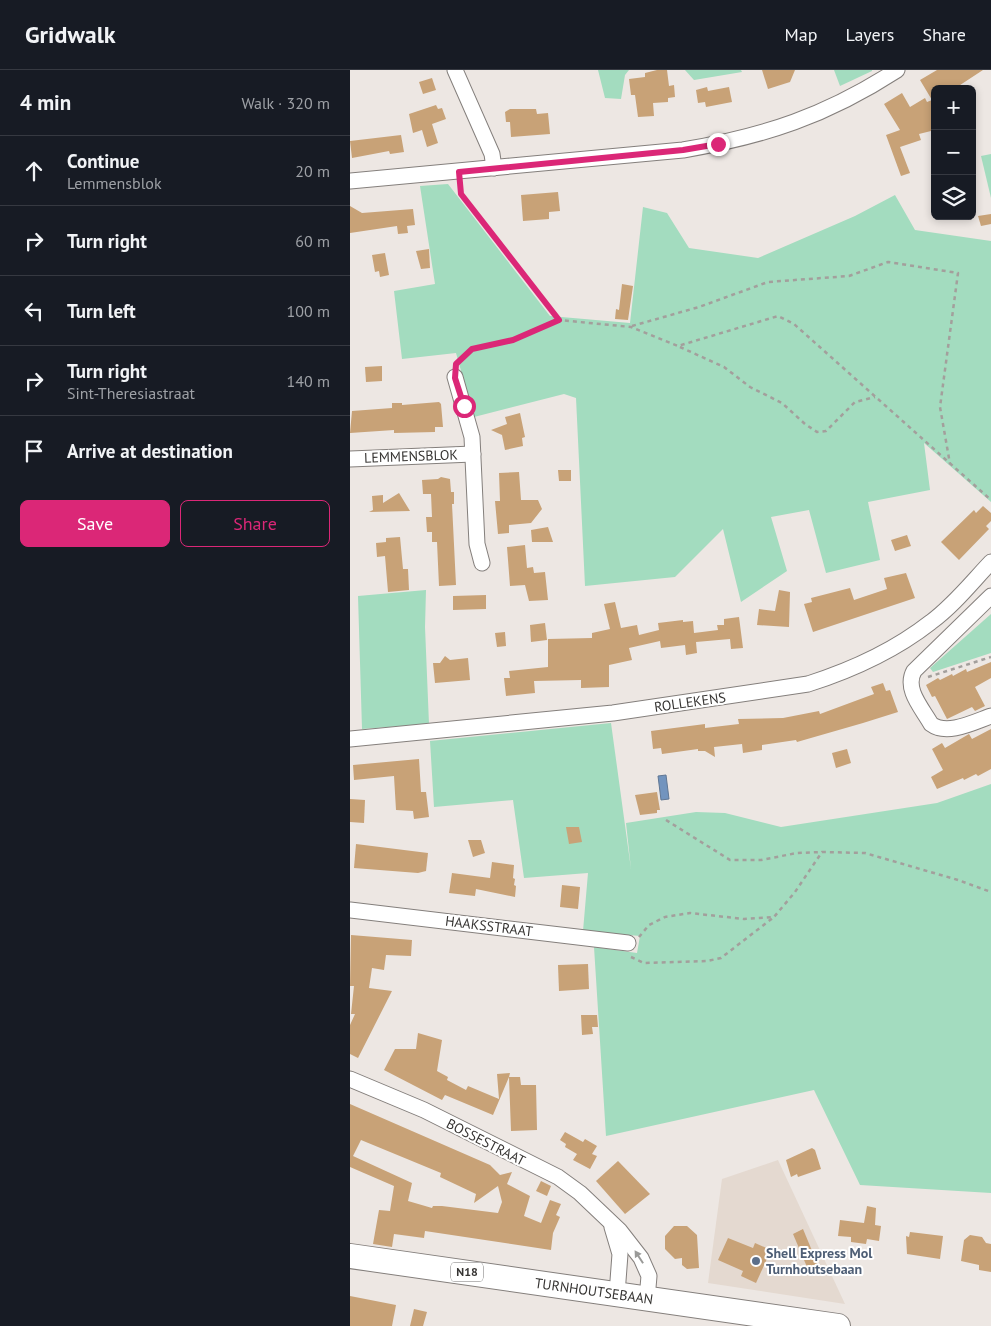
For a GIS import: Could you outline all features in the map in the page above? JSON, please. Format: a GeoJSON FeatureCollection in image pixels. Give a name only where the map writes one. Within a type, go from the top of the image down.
{"type":"FeatureCollection","features":[{"type":"Feature","properties":{"kind":"main road","name":"TURNHOUTSEBAAN"},"geometry":{"type":"LineString","coordinates":[[350,1256],[838,1326]]}},
{"type":"Feature","properties":{"kind":"street"},"geometry":{"type":"LineString","coordinates":[[350,181],[683,150],[765,133],[810,118],[848,100],[897,70]]}},
{"type":"Feature","properties":{"kind":"street"},"geometry":{"type":"LineString","coordinates":[[457,71],[492,154],[494,168]]}},
{"type":"Feature","properties":{"kind":"street","name":"LEMMENSBLOK"},"geometry":{"type":"LineString","coordinates":[[455,378],[466,414],[473,454],[477,544],[482,563]]}},
{"type":"Feature","properties":{"kind":"street","name":"LEMMENSBLOK"},"geometry":{"type":"LineString","coordinates":[[350,459],[473,454]]}},
{"type":"Feature","properties":{"kind":"street","name":"ROLLEKENS"},"geometry":{"type":"LineString","coordinates":[[350,739],[613,713],[808,684],[836,675],[879,656],[932,622],[991,562]]}},
{"type":"Feature","properties":{"kind":"street"},"geometry":{"type":"LineString","coordinates":[[991,596],[911,676],[912,690],[931,724],[936,728],[947,730],[991,716]]}},
{"type":"Feature","properties":{"kind":"street","name":"HAAKSSTRAAT"},"geometry":{"type":"LineString","coordinates":[[350,910],[628,943]]}},
{"type":"Feature","properties":{"kind":"street","name":"BOSSESTRAAT"},"geometry":{"type":"LineString","coordinates":[[350,1079],[424,1110],[558,1177],[580,1193],[610,1224],[620,1231],[641,1258],[649,1276],[646,1299]]}},
{"type":"Feature","properties":{"kind":"street","name":"BOSSESTRAAT"},"geometry":{"type":"LineString","coordinates":[[610,1224],[616,1236],[620,1254],[617,1294]]}},
{"type":"Feature","properties":{"kind":"path"},"geometry":{"type":"LineString","coordinates":[[459,172],[461,194],[559,320]]}},
{"type":"Feature","properties":{"kind":"path"},"geometry":{"type":"LineString","coordinates":[[631,327],[768,282],[849,276],[888,262],[958,273],[940,407],[950,466]]}},
{"type":"Feature","properties":{"kind":"path"},"geometry":{"type":"LineString","coordinates":[[678,346],[778,316],[794,324],[950,466],[991,500]]}},
{"type":"Feature","properties":{"kind":"path"},"geometry":{"type":"LineString","coordinates":[[455,378],[456,364],[472,349],[513,340],[559,320],[631,327],[678,346],[724,367],[750,388],[782,403],[817,432],[826,431],[855,402],[875,397]]}},
{"type":"Feature","properties":{"kind":"path"},"geometry":{"type":"LineString","coordinates":[[911,676],[929,676],[991,657]]}},
{"type":"Feature","properties":{"kind":"path"},"geometry":{"type":"LineString","coordinates":[[666,820],[730,860],[761,860],[797,853],[865,853],[958,880],[991,892]]}},
{"type":"Feature","properties":{"kind":"path"},"geometry":{"type":"LineString","coordinates":[[774,917],[744,919],[690,913],[665,917],[649,925],[640,936],[628,943],[629,956],[644,963],[707,961],[721,958],[774,917],[795,892],[822,852]]}},
{"type":"Feature","properties":{"kind":"shaded area"},"geometry":{"type":"Polygon","coordinates":[[[778,1160],[845,1304],[708,1283],[722,1179],[778,1160]]]}},
{"type":"Feature","properties":{"kind":"green space"},"geometry":{"type":"Polygon","coordinates":[[[598,70],[629,70],[625,75],[621,99],[605,98],[598,70]]]}},
{"type":"Feature","properties":{"kind":"green space"},"geometry":{"type":"Polygon","coordinates":[[[685,70],[741,70],[742,72],[694,80],[685,70]]]}},
{"type":"Feature","properties":{"kind":"green space"},"geometry":{"type":"Polygon","coordinates":[[[834,70],[872,70],[872,71],[840,86],[834,70]]]}},
{"type":"Feature","properties":{"kind":"green space"},"geometry":{"type":"Polygon","coordinates":[[[991,154],[991,198],[981,156],[991,154]]]}},
{"type":"Feature","properties":{"kind":"green space"},"geometry":{"type":"Polygon","coordinates":[[[448,184],[550,316],[630,323],[643,207],[667,213],[689,248],[758,258],[855,216],[895,195],[915,230],[991,241],[991,502],[924,443],[930,490],[868,502],[880,560],[826,573],[809,510],[771,517],[787,571],[741,602],[723,529],[675,577],[585,586],[576,398],[564,394],[474,417],[456,353],[402,359],[394,291],[435,284],[420,186],[448,184]]]}},
{"type":"Feature","properties":{"kind":"green space"},"geometry":{"type":"Polygon","coordinates":[[[426,590],[425,627],[429,724],[362,729],[358,596],[426,590]]]}},
{"type":"Feature","properties":{"kind":"green space"},"geometry":{"type":"Polygon","coordinates":[[[991,614],[991,653],[933,672],[930,668],[991,614]]]}},
{"type":"Feature","properties":{"kind":"green space"},"geometry":{"type":"Polygon","coordinates":[[[611,723],[631,869],[626,823],[696,812],[725,813],[781,827],[937,803],[991,784],[991,1193],[860,1185],[814,1090],[606,1136],[594,947],[637,953],[640,936],[583,931],[588,873],[524,878],[513,800],[434,807],[430,741],[611,723]]]}},
{"type":"Feature","properties":{"kind":"water"},"geometry":{"type":"Polygon","coordinates":[[[666,775],[669,799],[661,800],[658,776],[666,775]]]}},
{"type":"Feature","properties":{"kind":"building"},"geometry":{"type":"Polygon","coordinates":[[[667,70],[669,86],[674,85],[675,97],[668,98],[668,102],[653,103],[654,116],[638,117],[635,95],[631,95],[629,79],[645,77],[645,73],[667,70]]]}},
{"type":"Feature","properties":{"kind":"building"},"geometry":{"type":"Polygon","coordinates":[[[762,70],[795,70],[790,82],[768,89],[762,70]]]}},
{"type":"Feature","properties":{"kind":"building"},"geometry":{"type":"Polygon","coordinates":[[[937,70],[983,70],[960,85],[931,85],[931,98],[920,80],[937,70]]]}},
{"type":"Feature","properties":{"kind":"building"},"geometry":{"type":"Polygon","coordinates":[[[432,78],[436,90],[423,94],[419,82],[432,78]]]}},
{"type":"Feature","properties":{"kind":"building"},"geometry":{"type":"Polygon","coordinates":[[[707,87],[708,91],[729,87],[732,102],[706,107],[705,102],[698,103],[696,90],[707,87]]]}},
{"type":"Feature","properties":{"kind":"building"},"geometry":{"type":"Polygon","coordinates":[[[902,93],[910,107],[925,98],[927,102],[931,100],[931,131],[919,134],[921,140],[900,147],[910,173],[901,176],[886,135],[900,130],[884,104],[902,93]]]}},
{"type":"Feature","properties":{"kind":"building"},"geometry":{"type":"Polygon","coordinates":[[[436,105],[438,109],[442,108],[446,119],[432,124],[438,143],[427,147],[422,130],[413,133],[409,114],[436,105]]]}},
{"type":"Feature","properties":{"kind":"building"},"geometry":{"type":"Polygon","coordinates":[[[510,109],[536,109],[537,114],[548,113],[550,134],[511,137],[510,122],[506,122],[505,112],[510,109]]]}},
{"type":"Feature","properties":{"kind":"building"},"geometry":{"type":"Polygon","coordinates":[[[401,135],[404,152],[390,154],[389,151],[352,158],[350,141],[401,135]]]}},
{"type":"Feature","properties":{"kind":"building"},"geometry":{"type":"Polygon","coordinates":[[[558,192],[560,211],[549,212],[549,219],[523,221],[521,195],[558,192]]]}},
{"type":"Feature","properties":{"kind":"building"},"geometry":{"type":"Polygon","coordinates":[[[350,206],[362,213],[413,209],[415,225],[407,226],[408,233],[398,234],[397,226],[350,233],[350,206]]]}},
{"type":"Feature","properties":{"kind":"building"},"geometry":{"type":"Polygon","coordinates":[[[991,214],[991,224],[981,226],[978,216],[991,214]]]}},
{"type":"Feature","properties":{"kind":"building"},"geometry":{"type":"Polygon","coordinates":[[[429,249],[430,268],[421,269],[416,251],[429,249]]]}},
{"type":"Feature","properties":{"kind":"building"},"geometry":{"type":"Polygon","coordinates":[[[385,253],[389,275],[380,277],[379,271],[375,272],[372,255],[385,253]]]}},
{"type":"Feature","properties":{"kind":"building"},"geometry":{"type":"Polygon","coordinates":[[[622,284],[633,286],[628,320],[615,319],[616,309],[619,310],[622,284]]]}},
{"type":"Feature","properties":{"kind":"building"},"geometry":{"type":"Polygon","coordinates":[[[382,366],[382,381],[366,382],[365,367],[382,366]]]}},
{"type":"Feature","properties":{"kind":"building"},"geometry":{"type":"Polygon","coordinates":[[[439,402],[441,404],[443,427],[435,427],[435,432],[394,433],[394,430],[350,433],[352,411],[392,408],[392,403],[402,403],[402,405],[439,402]]]}},
{"type":"Feature","properties":{"kind":"building"},"geometry":{"type":"Polygon","coordinates":[[[520,413],[525,437],[522,438],[523,446],[505,450],[502,435],[491,430],[507,424],[505,417],[520,413]]]}},
{"type":"Feature","properties":{"kind":"building"},"geometry":{"type":"Polygon","coordinates":[[[558,470],[571,470],[571,481],[559,481],[558,470]]]}},
{"type":"Feature","properties":{"kind":"building"},"geometry":{"type":"Polygon","coordinates":[[[519,472],[521,500],[538,500],[542,509],[531,523],[509,525],[509,533],[498,534],[495,501],[500,501],[499,473],[519,472]]]}},
{"type":"Feature","properties":{"kind":"building"},"geometry":{"type":"Polygon","coordinates":[[[441,477],[450,479],[451,492],[454,492],[454,504],[452,504],[456,585],[439,586],[437,542],[432,542],[432,532],[427,532],[426,517],[432,517],[431,494],[423,494],[422,480],[438,479],[441,477]]]}},
{"type":"Feature","properties":{"kind":"building"},"geometry":{"type":"Polygon","coordinates":[[[399,493],[410,511],[369,512],[373,510],[372,496],[383,495],[383,503],[399,493]]]}},
{"type":"Feature","properties":{"kind":"building"},"geometry":{"type":"Polygon","coordinates":[[[983,506],[991,513],[991,521],[986,526],[989,529],[959,560],[941,542],[974,510],[976,513],[983,506]]]}},
{"type":"Feature","properties":{"kind":"building"},"geometry":{"type":"Polygon","coordinates":[[[548,527],[553,542],[532,542],[531,530],[548,527]]]}},
{"type":"Feature","properties":{"kind":"building"},"geometry":{"type":"Polygon","coordinates":[[[907,535],[911,546],[895,551],[891,540],[907,535]]]}},
{"type":"Feature","properties":{"kind":"building"},"geometry":{"type":"Polygon","coordinates":[[[400,537],[403,569],[408,569],[409,590],[388,592],[385,556],[377,557],[376,543],[386,542],[386,538],[400,537]]]}},
{"type":"Feature","properties":{"kind":"building"},"geometry":{"type":"Polygon","coordinates":[[[525,545],[527,568],[533,567],[534,573],[545,572],[548,600],[529,601],[525,585],[510,586],[507,547],[525,545]]]}},
{"type":"Feature","properties":{"kind":"building"},"geometry":{"type":"Polygon","coordinates":[[[906,573],[915,598],[813,632],[804,604],[812,602],[811,598],[850,588],[854,600],[887,589],[884,578],[906,573]]]}},
{"type":"Feature","properties":{"kind":"building"},"geometry":{"type":"Polygon","coordinates":[[[779,590],[790,592],[789,627],[757,625],[759,609],[775,611],[779,590]]]}},
{"type":"Feature","properties":{"kind":"building"},"geometry":{"type":"Polygon","coordinates":[[[486,595],[486,609],[453,610],[453,596],[486,595]]]}},
{"type":"Feature","properties":{"kind":"building"},"geometry":{"type":"Polygon","coordinates":[[[615,602],[621,628],[637,625],[639,635],[659,630],[658,623],[683,620],[683,622],[693,621],[694,633],[718,630],[717,625],[724,625],[724,619],[739,617],[743,648],[731,649],[730,639],[696,642],[697,653],[686,655],[685,645],[661,648],[660,641],[629,648],[632,660],[609,665],[609,687],[581,688],[581,680],[534,681],[535,693],[506,696],[504,678],[510,678],[509,671],[548,667],[548,639],[592,638],[592,633],[610,629],[604,604],[615,602]]]}},
{"type":"Feature","properties":{"kind":"building"},"geometry":{"type":"Polygon","coordinates":[[[545,623],[547,640],[531,642],[530,625],[545,623]]]}},
{"type":"Feature","properties":{"kind":"building"},"geometry":{"type":"Polygon","coordinates":[[[505,632],[506,646],[497,647],[495,633],[505,632]]]}},
{"type":"Feature","properties":{"kind":"building"},"geometry":{"type":"Polygon","coordinates":[[[445,656],[450,660],[468,658],[470,680],[435,683],[433,663],[440,663],[445,656]]]}},
{"type":"Feature","properties":{"kind":"building"},"geometry":{"type":"Polygon","coordinates":[[[991,662],[991,678],[975,687],[985,706],[975,711],[972,707],[947,719],[935,696],[932,697],[926,685],[938,678],[940,680],[952,674],[953,676],[966,669],[967,672],[991,662]]]}},
{"type":"Feature","properties":{"kind":"building"},"geometry":{"type":"Polygon","coordinates":[[[883,683],[886,691],[890,690],[898,712],[797,742],[796,740],[762,745],[762,750],[743,753],[742,744],[714,747],[715,757],[705,751],[698,751],[698,749],[662,754],[661,748],[653,749],[651,731],[705,724],[705,728],[739,724],[738,719],[783,718],[819,711],[820,714],[874,694],[871,687],[883,683]]]}},
{"type":"Feature","properties":{"kind":"building"},"geometry":{"type":"Polygon","coordinates":[[[991,729],[991,769],[978,776],[976,774],[964,780],[963,778],[937,789],[931,777],[943,770],[932,749],[942,743],[945,748],[969,734],[972,739],[991,729]]]}},
{"type":"Feature","properties":{"kind":"building"},"geometry":{"type":"Polygon","coordinates":[[[847,749],[851,763],[836,768],[832,753],[847,749]]]}},
{"type":"Feature","properties":{"kind":"building"},"geometry":{"type":"Polygon","coordinates":[[[419,759],[421,792],[426,792],[429,817],[414,819],[413,811],[396,810],[394,776],[354,780],[353,765],[419,759]]]}},
{"type":"Feature","properties":{"kind":"building"},"geometry":{"type":"Polygon","coordinates":[[[657,792],[660,810],[657,810],[657,813],[640,815],[635,795],[657,792]]]}},
{"type":"Feature","properties":{"kind":"building"},"geometry":{"type":"Polygon","coordinates":[[[350,799],[365,800],[364,823],[350,822],[350,799]]]}},
{"type":"Feature","properties":{"kind":"building"},"geometry":{"type":"Polygon","coordinates":[[[566,827],[579,827],[582,842],[569,844],[566,827]]]}},
{"type":"Feature","properties":{"kind":"building"},"geometry":{"type":"Polygon","coordinates":[[[468,840],[481,840],[485,853],[473,857],[468,840]]]}},
{"type":"Feature","properties":{"kind":"building"},"geometry":{"type":"Polygon","coordinates":[[[356,844],[428,853],[426,871],[418,873],[354,868],[356,844]]]}},
{"type":"Feature","properties":{"kind":"building"},"geometry":{"type":"Polygon","coordinates":[[[492,862],[514,865],[515,897],[476,889],[475,896],[449,893],[452,873],[490,878],[492,862]]]}},
{"type":"Feature","properties":{"kind":"building"},"geometry":{"type":"Polygon","coordinates":[[[562,885],[580,887],[578,909],[560,907],[562,885]]]}},
{"type":"Feature","properties":{"kind":"building"},"geometry":{"type":"Polygon","coordinates":[[[351,935],[412,940],[411,956],[386,955],[384,970],[372,968],[369,988],[392,991],[358,1058],[350,1054],[350,1025],[355,1014],[351,1014],[354,986],[350,986],[351,935]]]}},
{"type":"Feature","properties":{"kind":"building"},"geometry":{"type":"Polygon","coordinates":[[[588,964],[589,989],[559,991],[558,965],[588,964]]]}},
{"type":"Feature","properties":{"kind":"building"},"geometry":{"type":"Polygon","coordinates":[[[581,1015],[597,1015],[598,1027],[592,1027],[593,1034],[582,1035],[581,1015]]]}},
{"type":"Feature","properties":{"kind":"building"},"geometry":{"type":"Polygon","coordinates":[[[418,1033],[442,1040],[437,1071],[448,1077],[447,1080],[466,1090],[468,1086],[499,1099],[497,1074],[510,1073],[493,1115],[445,1095],[442,1100],[384,1070],[395,1049],[416,1049],[418,1033]]]}},
{"type":"Feature","properties":{"kind":"building"},"geometry":{"type":"Polygon","coordinates":[[[509,1077],[520,1077],[521,1085],[536,1085],[537,1130],[511,1131],[509,1077]]]}},
{"type":"Feature","properties":{"kind":"building"},"geometry":{"type":"Polygon","coordinates":[[[350,1104],[490,1165],[500,1175],[512,1172],[507,1184],[530,1196],[524,1216],[541,1223],[550,1200],[561,1204],[556,1215],[560,1217],[553,1233],[551,1250],[425,1231],[424,1238],[394,1234],[392,1247],[373,1244],[379,1210],[390,1211],[394,1186],[350,1167],[350,1104]],[[361,1140],[353,1156],[412,1183],[408,1201],[432,1208],[433,1206],[442,1206],[498,1213],[502,1202],[498,1186],[474,1203],[476,1194],[440,1177],[441,1173],[361,1140]]]}},
{"type":"Feature","properties":{"kind":"building"},"geometry":{"type":"Polygon","coordinates":[[[565,1132],[583,1142],[585,1139],[597,1146],[592,1154],[597,1156],[590,1169],[573,1160],[577,1154],[565,1147],[566,1144],[560,1140],[565,1132]]]}},
{"type":"Feature","properties":{"kind":"building"},"geometry":{"type":"Polygon","coordinates":[[[812,1148],[815,1150],[821,1169],[798,1177],[797,1174],[791,1177],[786,1160],[812,1148]]]}},
{"type":"Feature","properties":{"kind":"building"},"geometry":{"type":"Polygon","coordinates":[[[618,1161],[650,1194],[625,1214],[596,1181],[618,1161]]]}},
{"type":"Feature","properties":{"kind":"building"},"geometry":{"type":"Polygon","coordinates":[[[541,1181],[551,1186],[547,1196],[536,1191],[541,1181]]]}},
{"type":"Feature","properties":{"kind":"building"},"geometry":{"type":"Polygon","coordinates":[[[867,1206],[876,1208],[875,1225],[881,1226],[879,1241],[867,1239],[866,1244],[851,1242],[851,1237],[838,1236],[840,1220],[864,1223],[867,1206]]]}},
{"type":"Feature","properties":{"kind":"building"},"geometry":{"type":"Polygon","coordinates":[[[674,1226],[687,1226],[697,1235],[699,1268],[687,1269],[682,1265],[682,1258],[675,1259],[665,1249],[665,1236],[674,1226]]]}},
{"type":"Feature","properties":{"kind":"building"},"geometry":{"type":"Polygon","coordinates":[[[803,1229],[820,1270],[810,1274],[793,1234],[803,1229]]]}},
{"type":"Feature","properties":{"kind":"building"},"geometry":{"type":"Polygon","coordinates":[[[910,1232],[943,1236],[940,1259],[907,1254],[906,1236],[909,1237],[910,1232]]]}},
{"type":"Feature","properties":{"kind":"building"},"geometry":{"type":"Polygon","coordinates":[[[970,1235],[982,1237],[986,1243],[991,1244],[991,1272],[979,1270],[979,1265],[961,1261],[964,1240],[970,1235]]]}},
{"type":"Feature","properties":{"kind":"building"},"geometry":{"type":"Polygon","coordinates":[[[728,1238],[753,1248],[755,1243],[771,1250],[756,1283],[741,1276],[743,1271],[718,1260],[728,1238]]]}},
{"type":"Feature","properties":{"kind":"building"},"geometry":{"type":"Polygon","coordinates":[[[350,1296],[396,1305],[392,1326],[350,1326],[350,1296]]]}},
{"type":"Feature","properties":{"kind":"building"},"geometry":{"type":"Polygon","coordinates":[[[414,1309],[427,1312],[423,1326],[410,1326],[414,1309]]]}},
{"type":"Feature","properties":{"kind":"place","name":"Shell Express Mol Turnhoutsebaan"},"geometry":{"type":"Point","coordinates":[756,1261]}},
{"type":"Feature","properties":{"kind":"route"},"geometry":{"type":"LineString","coordinates":[[464,406],[455,378],[456,364],[472,349],[513,340],[559,320],[461,194],[459,172],[683,150],[718,144]]}}]}
